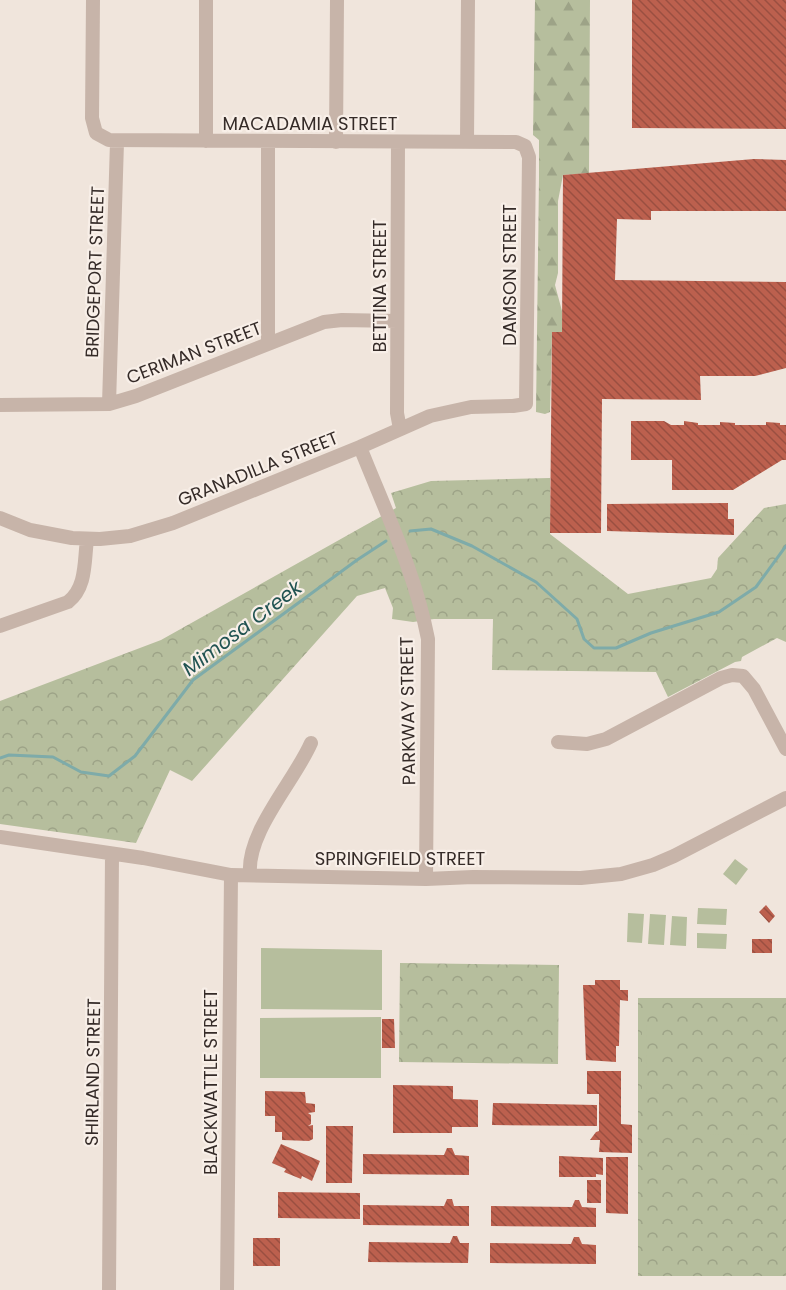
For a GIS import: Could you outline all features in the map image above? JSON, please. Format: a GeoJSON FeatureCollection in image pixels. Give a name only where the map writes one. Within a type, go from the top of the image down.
{"type":"FeatureCollection","features":[{"type":"Feature","properties":{"kind":"street","name":"MACADAMIA STREET"},"geometry":{"type":"LineString","coordinates":[[93,0],[92,118],[96,133],[109,140],[117,142],[516,142],[525,146]]}},
{"type":"Feature","properties":{"kind":"street"},"geometry":{"type":"LineString","coordinates":[[206,0],[206,141]]}},
{"type":"Feature","properties":{"kind":"street"},"geometry":{"type":"LineString","coordinates":[[336,142],[337,0]]}},
{"type":"Feature","properties":{"kind":"street"},"geometry":{"type":"LineString","coordinates":[[467,142],[468,0]]}},
{"type":"Feature","properties":{"kind":"street","name":"BRIDGEPORT STREET"},"geometry":{"type":"LineString","coordinates":[[109,404],[117,142]]}},
{"type":"Feature","properties":{"kind":"street"},"geometry":{"type":"LineString","coordinates":[[268,142],[268,344]]}},
{"type":"Feature","properties":{"kind":"street","name":"BETTINA STREET"},"geometry":{"type":"LineString","coordinates":[[398,143],[397,413],[400,429]]}},
{"type":"Feature","properties":{"kind":"street","name":"DAMSON STREET"},"geometry":{"type":"LineString","coordinates":[[525,146],[529,157],[526,404]]}},
{"type":"Feature","properties":{"kind":"street","name":"CERIMAN STREET"},"geometry":{"type":"LineString","coordinates":[[0,405],[109,404],[136,396],[324,322],[397,321]]}},
{"type":"Feature","properties":{"kind":"street","name":"GRANADILLA STREET"},"geometry":{"type":"LineString","coordinates":[[0,518],[44,534],[87,540],[130,536],[173,523],[430,416],[471,407],[526,404]]}},
{"type":"Feature","properties":{"kind":"street","name":"PARKWAY STREET"},"geometry":{"type":"LineString","coordinates":[[360,447],[407,563],[423,614],[428,639],[426,879]]}},
{"type":"Feature","properties":{"kind":"street"},"geometry":{"type":"LineString","coordinates":[[0,626],[68,602],[76,596],[82,582],[87,540]]}},
{"type":"Feature","properties":{"kind":"street"},"geometry":{"type":"LineString","coordinates":[[558,742],[587,744],[606,739],[721,678],[732,675],[743,676],[754,689],[786,749]]}},
{"type":"Feature","properties":{"kind":"street"},"geometry":{"type":"LineString","coordinates":[[249,875],[253,849],[276,801],[303,761],[311,743]]}},
{"type":"Feature","properties":{"kind":"street","name":"SPRINGFIELD STREET"},"geometry":{"type":"LineString","coordinates":[[0,837],[231,875],[426,879],[579,878],[621,874],[653,865],[786,798]]}},
{"type":"Feature","properties":{"kind":"street","name":"SHIRLAND STREET"},"geometry":{"type":"LineString","coordinates":[[109,1290],[112,854]]}},
{"type":"Feature","properties":{"kind":"street","name":"BLACKWATTLE STREET"},"geometry":{"type":"LineString","coordinates":[[227,1290],[231,875]]}},
{"type":"Feature","properties":{"kind":"green space"},"geometry":{"type":"Polygon","coordinates":[[[535,0],[590,0],[589,173],[563,175],[558,201],[558,273],[555,285],[562,311],[562,332],[552,333],[550,412],[545,414],[536,412],[539,140],[533,135],[535,0]]]}},
{"type":"Feature","properties":{"kind":"green space"},"geometry":{"type":"Polygon","coordinates":[[[550,478],[550,534],[628,594],[711,578],[717,569],[718,558],[764,508],[786,504],[786,642],[777,638],[742,657],[741,661],[668,697],[656,672],[492,670],[493,619],[434,619],[413,622],[392,619],[393,608],[385,588],[357,596],[192,781],[170,770],[136,843],[0,824],[0,701],[161,640],[396,508],[391,493],[431,481],[550,478]]]}},
{"type":"Feature","properties":{"kind":"green space"},"geometry":{"type":"Polygon","coordinates":[[[735,859],[748,869],[736,885],[723,874],[735,859]]]}},
{"type":"Feature","properties":{"kind":"green space"},"geometry":{"type":"Polygon","coordinates":[[[698,908],[727,909],[726,925],[697,924],[698,908]]]}},
{"type":"Feature","properties":{"kind":"green space"},"geometry":{"type":"Polygon","coordinates":[[[628,913],[644,914],[642,943],[627,942],[628,913]]]}},
{"type":"Feature","properties":{"kind":"green space"},"geometry":{"type":"Polygon","coordinates":[[[650,914],[666,915],[664,945],[648,944],[650,914]]]}},
{"type":"Feature","properties":{"kind":"green space"},"geometry":{"type":"Polygon","coordinates":[[[672,916],[687,917],[686,946],[670,945],[672,916]]]}},
{"type":"Feature","properties":{"kind":"green space"},"geometry":{"type":"Polygon","coordinates":[[[697,933],[727,934],[726,949],[697,948],[697,933]]]}},
{"type":"Feature","properties":{"kind":"green space"},"geometry":{"type":"Polygon","coordinates":[[[261,948],[382,950],[382,1010],[261,1009],[261,948]]]}},
{"type":"Feature","properties":{"kind":"green space"},"geometry":{"type":"Polygon","coordinates":[[[400,963],[559,965],[558,1064],[399,1062],[400,963]]]}},
{"type":"Feature","properties":{"kind":"green space"},"geometry":{"type":"Polygon","coordinates":[[[638,998],[786,998],[786,1276],[638,1276],[638,998]]]}},
{"type":"Feature","properties":{"kind":"green space"},"geometry":{"type":"Polygon","coordinates":[[[381,1017],[381,1078],[260,1078],[260,1018],[381,1017]]]}},
{"type":"Feature","properties":{"kind":"green space"},"geometry":{"type":"Polygon","coordinates":[[[642,1023],[647,1023],[646,1106],[642,1106],[642,1023]]]}},
{"type":"Feature","properties":{"kind":"green space"},"geometry":{"type":"Polygon","coordinates":[[[708,1130],[749,1130],[749,1135],[708,1134],[708,1130]]]}},
{"type":"Feature","properties":{"kind":"building"},"geometry":{"type":"Polygon","coordinates":[[[632,0],[786,0],[786,129],[632,128],[632,0]]]}},
{"type":"Feature","properties":{"kind":"building"},"geometry":{"type":"Polygon","coordinates":[[[754,159],[786,160],[786,211],[651,211],[651,220],[617,219],[615,280],[786,282],[786,368],[755,376],[700,376],[701,400],[602,399],[601,533],[550,533],[552,332],[562,332],[563,175],[754,159]]]}},
{"type":"Feature","properties":{"kind":"building"},"geometry":{"type":"Polygon","coordinates":[[[631,421],[664,421],[671,425],[684,425],[684,421],[698,423],[698,425],[720,425],[720,422],[735,423],[735,425],[780,423],[780,425],[786,425],[786,460],[782,460],[733,490],[672,490],[672,460],[631,460],[631,421]]]}},
{"type":"Feature","properties":{"kind":"building"},"geometry":{"type":"Polygon","coordinates":[[[728,503],[728,519],[734,519],[734,535],[607,531],[607,504],[728,503]]]}},
{"type":"Feature","properties":{"kind":"building"},"geometry":{"type":"Polygon","coordinates":[[[766,905],[775,916],[769,923],[759,912],[766,905]]]}},
{"type":"Feature","properties":{"kind":"building"},"geometry":{"type":"Polygon","coordinates":[[[752,939],[772,939],[772,953],[752,953],[752,939]]]}},
{"type":"Feature","properties":{"kind":"building"},"geometry":{"type":"Polygon","coordinates":[[[595,980],[620,980],[620,990],[628,990],[628,1001],[620,1000],[619,1046],[616,1046],[616,1062],[586,1060],[583,985],[595,985],[595,980]]]}},
{"type":"Feature","properties":{"kind":"building"},"geometry":{"type":"Polygon","coordinates":[[[382,1019],[394,1019],[395,1048],[382,1048],[382,1019]]]}},
{"type":"Feature","properties":{"kind":"building"},"geometry":{"type":"Polygon","coordinates":[[[587,1071],[621,1071],[621,1124],[632,1125],[632,1153],[599,1152],[600,1140],[590,1140],[599,1131],[599,1094],[587,1094],[587,1071]]]}},
{"type":"Feature","properties":{"kind":"building"},"geometry":{"type":"Polygon","coordinates":[[[393,1085],[453,1086],[453,1099],[478,1100],[478,1127],[452,1127],[452,1133],[393,1133],[393,1085]]]}},
{"type":"Feature","properties":{"kind":"building"},"geometry":{"type":"Polygon","coordinates":[[[265,1091],[305,1092],[306,1103],[315,1104],[315,1112],[308,1113],[311,1115],[311,1124],[308,1126],[313,1125],[313,1139],[309,1141],[282,1140],[282,1132],[275,1132],[275,1116],[265,1116],[265,1091]]]}},
{"type":"Feature","properties":{"kind":"building"},"geometry":{"type":"Polygon","coordinates":[[[493,1103],[597,1105],[597,1126],[492,1125],[493,1103]]]}},
{"type":"Feature","properties":{"kind":"building"},"geometry":{"type":"Polygon","coordinates":[[[326,1126],[353,1126],[352,1183],[326,1183],[326,1126]]]}},
{"type":"Feature","properties":{"kind":"building"},"geometry":{"type":"Polygon","coordinates":[[[281,1144],[320,1161],[312,1181],[284,1172],[286,1169],[272,1163],[281,1144]]]}},
{"type":"Feature","properties":{"kind":"building"},"geometry":{"type":"Polygon","coordinates":[[[447,1148],[452,1148],[455,1155],[469,1156],[469,1175],[363,1174],[363,1154],[444,1155],[447,1148]]]}},
{"type":"Feature","properties":{"kind":"building"},"geometry":{"type":"Polygon","coordinates":[[[559,1156],[603,1158],[603,1175],[559,1177],[559,1156]]]}},
{"type":"Feature","properties":{"kind":"building"},"geometry":{"type":"Polygon","coordinates":[[[606,1157],[628,1157],[628,1214],[606,1213],[606,1157]]]}},
{"type":"Feature","properties":{"kind":"building"},"geometry":{"type":"Polygon","coordinates":[[[587,1180],[601,1180],[601,1203],[587,1203],[587,1180]]]}},
{"type":"Feature","properties":{"kind":"building"},"geometry":{"type":"Polygon","coordinates":[[[278,1192],[360,1193],[360,1219],[278,1218],[278,1192]]]}},
{"type":"Feature","properties":{"kind":"building"},"geometry":{"type":"Polygon","coordinates":[[[447,1199],[452,1199],[454,1206],[469,1206],[469,1226],[363,1225],[363,1205],[444,1206],[447,1199]]]}},
{"type":"Feature","properties":{"kind":"building"},"geometry":{"type":"Polygon","coordinates":[[[575,1200],[579,1200],[582,1207],[596,1208],[596,1227],[491,1226],[491,1206],[572,1207],[575,1200]]]}},
{"type":"Feature","properties":{"kind":"building"},"geometry":{"type":"Polygon","coordinates":[[[453,1236],[457,1236],[460,1243],[469,1243],[468,1263],[368,1262],[369,1242],[450,1243],[453,1236]]]}},
{"type":"Feature","properties":{"kind":"building"},"geometry":{"type":"Polygon","coordinates":[[[574,1237],[579,1237],[582,1244],[596,1245],[596,1264],[490,1263],[490,1243],[571,1244],[574,1237]]]}},
{"type":"Feature","properties":{"kind":"building"},"geometry":{"type":"Polygon","coordinates":[[[253,1238],[280,1238],[280,1266],[253,1266],[253,1238]]]}},
{"type":"Feature","properties":{"kind":"waterway","name":"Mimosa Creek"},"geometry":{"type":"LineString","coordinates":[[410,531],[431,529],[472,546],[536,582],[577,619],[584,639],[594,648],[616,648],[651,633],[719,612],[756,587],[786,546]]}},
{"type":"Feature","properties":{"kind":"waterway","name":"Mimosa Creek"},"geometry":{"type":"LineString","coordinates":[[0,758],[9,755],[53,757],[81,772],[109,776],[135,756],[193,680],[386,541]]}}]}
